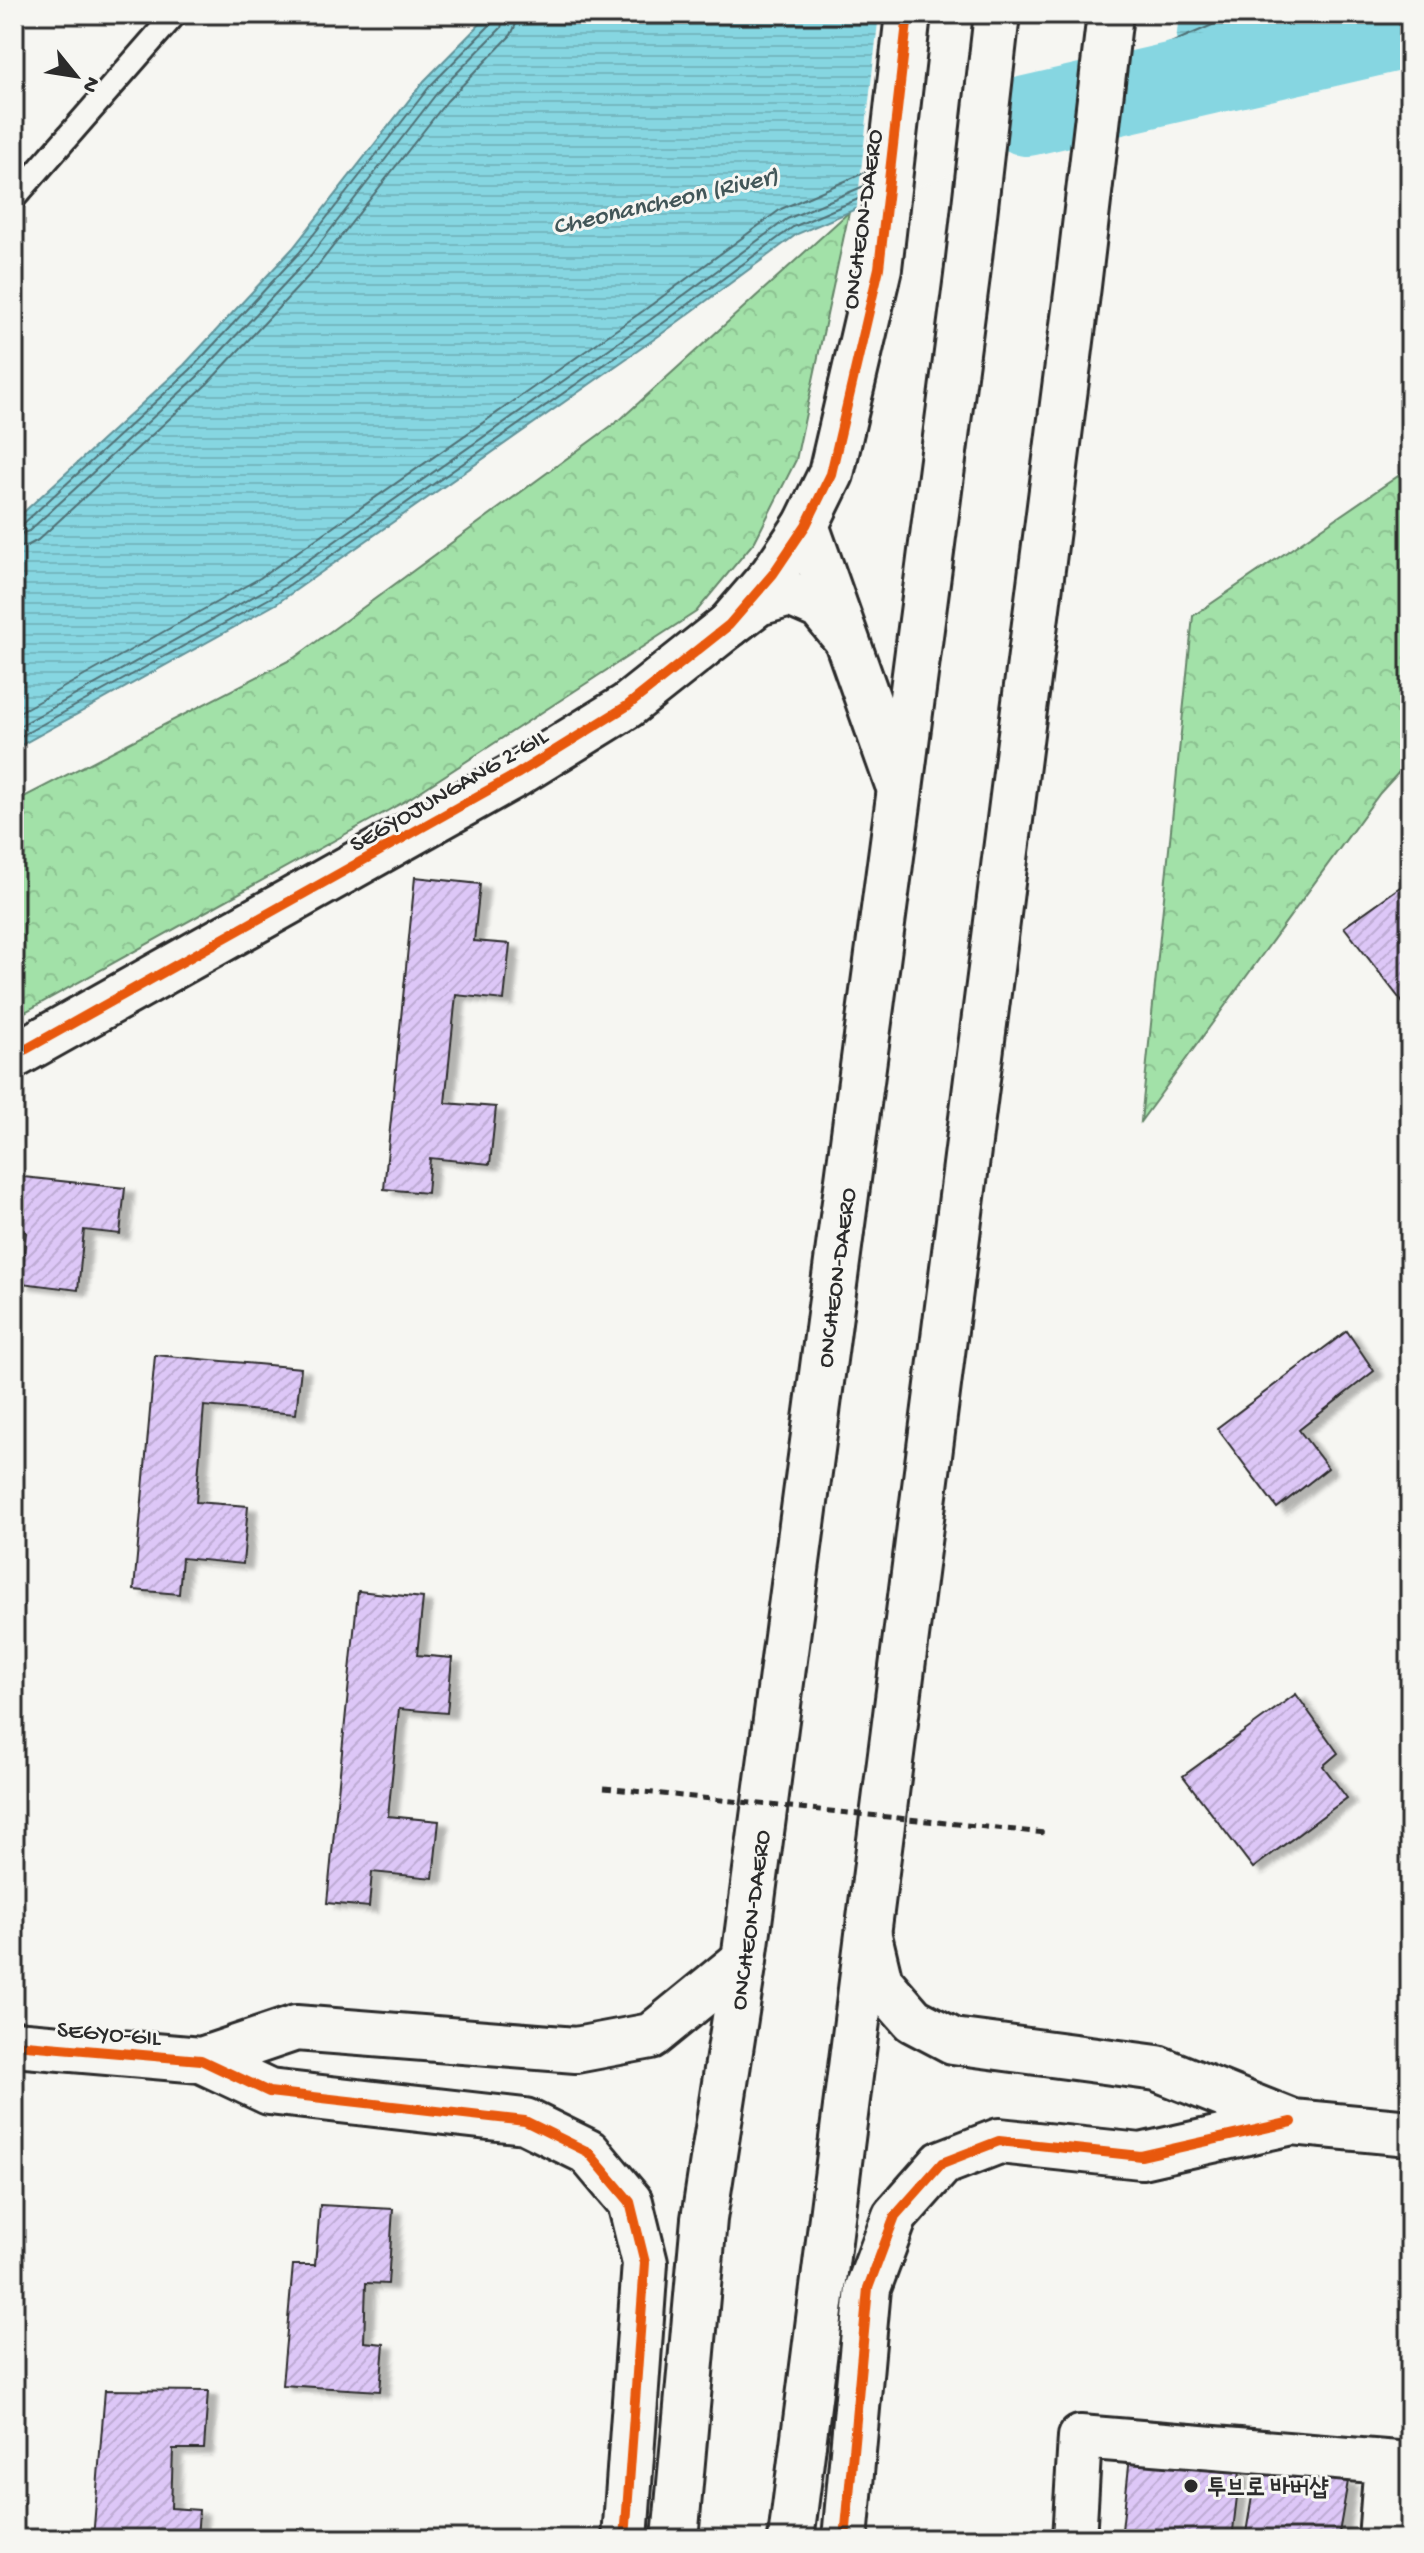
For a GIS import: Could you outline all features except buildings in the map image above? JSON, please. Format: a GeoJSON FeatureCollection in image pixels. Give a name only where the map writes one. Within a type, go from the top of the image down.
{"type":"FeatureCollection","features":[{"type":"Feature","properties":{"kind":"main road","name":"ONCHEON-DAERO"},"geometry":{"type":"LineString","coordinates":[[831,474],[879,268],[908,14]]}},
{"type":"Feature","properties":{"kind":"main road","name":"ONCHEON-DAERO"},"geometry":{"type":"LineString","coordinates":[[675,2539],[704,2219],[744,1960],[900,789],[967,276],[997,14]]}},
{"type":"Feature","properties":{"kind":"main road"},"geometry":{"type":"LineString","coordinates":[[791,2539],[1110,14]]}},
{"type":"Feature","properties":{"kind":"main road","name":"SEGYOJUNGANG 2-GIL"},"geometry":{"type":"LineString","coordinates":[[14,1056],[517,774],[627,706],[729,625],[773,574],[806,525],[831,474]]}},
{"type":"Feature","properties":{"kind":"main road"},"geometry":{"type":"LineString","coordinates":[[806,525],[900,789]]}},
{"type":"Feature","properties":{"kind":"main road"},"geometry":{"type":"LineString","coordinates":[[729,625],[758,603],[790,594],[820,607],[847,641]]}},
{"type":"Feature","properties":{"kind":"main road"},"geometry":{"type":"LineString","coordinates":[[869,1936],[880,1982],[913,2020],[953,2041],[1157,2068],[1292,2122],[1410,2133]]}},
{"type":"Feature","properties":{"kind":"main road"},"geometry":{"type":"LineString","coordinates":[[201,2060],[296,2028],[576,2050],[636,2039],[651,2036],[744,1960]]}},
{"type":"Feature","properties":{"kind":"main road","name":"SEGYO-GIL"},"geometry":{"type":"LineString","coordinates":[[14,2044],[201,2060]]}},
{"type":"Feature","properties":{"kind":"main road"},"geometry":{"type":"LineString","coordinates":[[201,2060],[269,2092],[525,2121],[588,2152],[630,2202],[645,2263],[625,2539]]}},
{"type":"Feature","properties":{"kind":"main road"},"geometry":{"type":"LineString","coordinates":[[845,2539],[868,2288],[895,2216],[942,2163],[999,2141],[1141,2156],[1292,2122]]}},
{"type":"Feature","properties":{"kind":"street"},"geometry":{"type":"LineString","coordinates":[[1074,2539],[1080,2437],[1398,2463],[1380,2539]]}},
{"type":"Feature","properties":{"kind":"lane"},"geometry":{"type":"LineString","coordinates":[[14,198],[175,14]]}},
{"type":"Feature","properties":{"kind":"path"},"geometry":{"type":"LineString","coordinates":[[604,1788],[1045,1833]]}},
{"type":"Feature","properties":{"kind":"green space"},"geometry":{"type":"Polygon","coordinates":[[[849,212],[796,460],[755,541],[696,612],[407,800],[14,1018],[14,802],[294,658],[622,418],[849,212]]]}},
{"type":"Feature","properties":{"kind":"green space"},"geometry":{"type":"Polygon","coordinates":[[[1410,468],[1410,760],[1380,793],[1141,1121],[1193,616],[1410,468]]]}},
{"type":"Feature","properties":{"kind":"water"},"geometry":{"type":"Polygon","coordinates":[[[490,14],[1410,14],[1227,51],[797,234],[660,335],[276,604],[14,749],[14,521],[184,365],[293,248],[424,81],[490,14]]]}},
{"type":"Feature","properties":{"kind":"pier"},"geometry":{"type":"Polygon","coordinates":[[[879,14],[1179,14],[1172,79],[856,214],[879,14]]]}},
{"type":"Feature","properties":{"kind":"waterway","name":"Cheonancheon (River)"},"geometry":{"type":"LineString","coordinates":[[1027,116],[1410,28]]}},
{"type":"Feature","properties":{"kind":"cycle path"},"geometry":{"type":"LineString","coordinates":[[14,1056],[517,774],[627,706],[729,625],[773,574],[806,525],[831,474],[879,268],[908,14]]}},
{"type":"Feature","properties":{"kind":"cycle path"},"geometry":{"type":"LineString","coordinates":[[14,2044],[201,2060],[269,2092],[525,2121],[588,2152],[630,2202],[645,2263],[625,2539]]}},
{"type":"Feature","properties":{"kind":"cycle path"},"geometry":{"type":"LineString","coordinates":[[845,2539],[868,2288],[895,2216],[942,2163],[999,2141],[1141,2156],[1292,2122]]}},
{"type":"Feature","properties":{"kind":"place","name":"투브로 바버샵"},"geometry":{"type":"Point","coordinates":[1191,2486]}}]}
